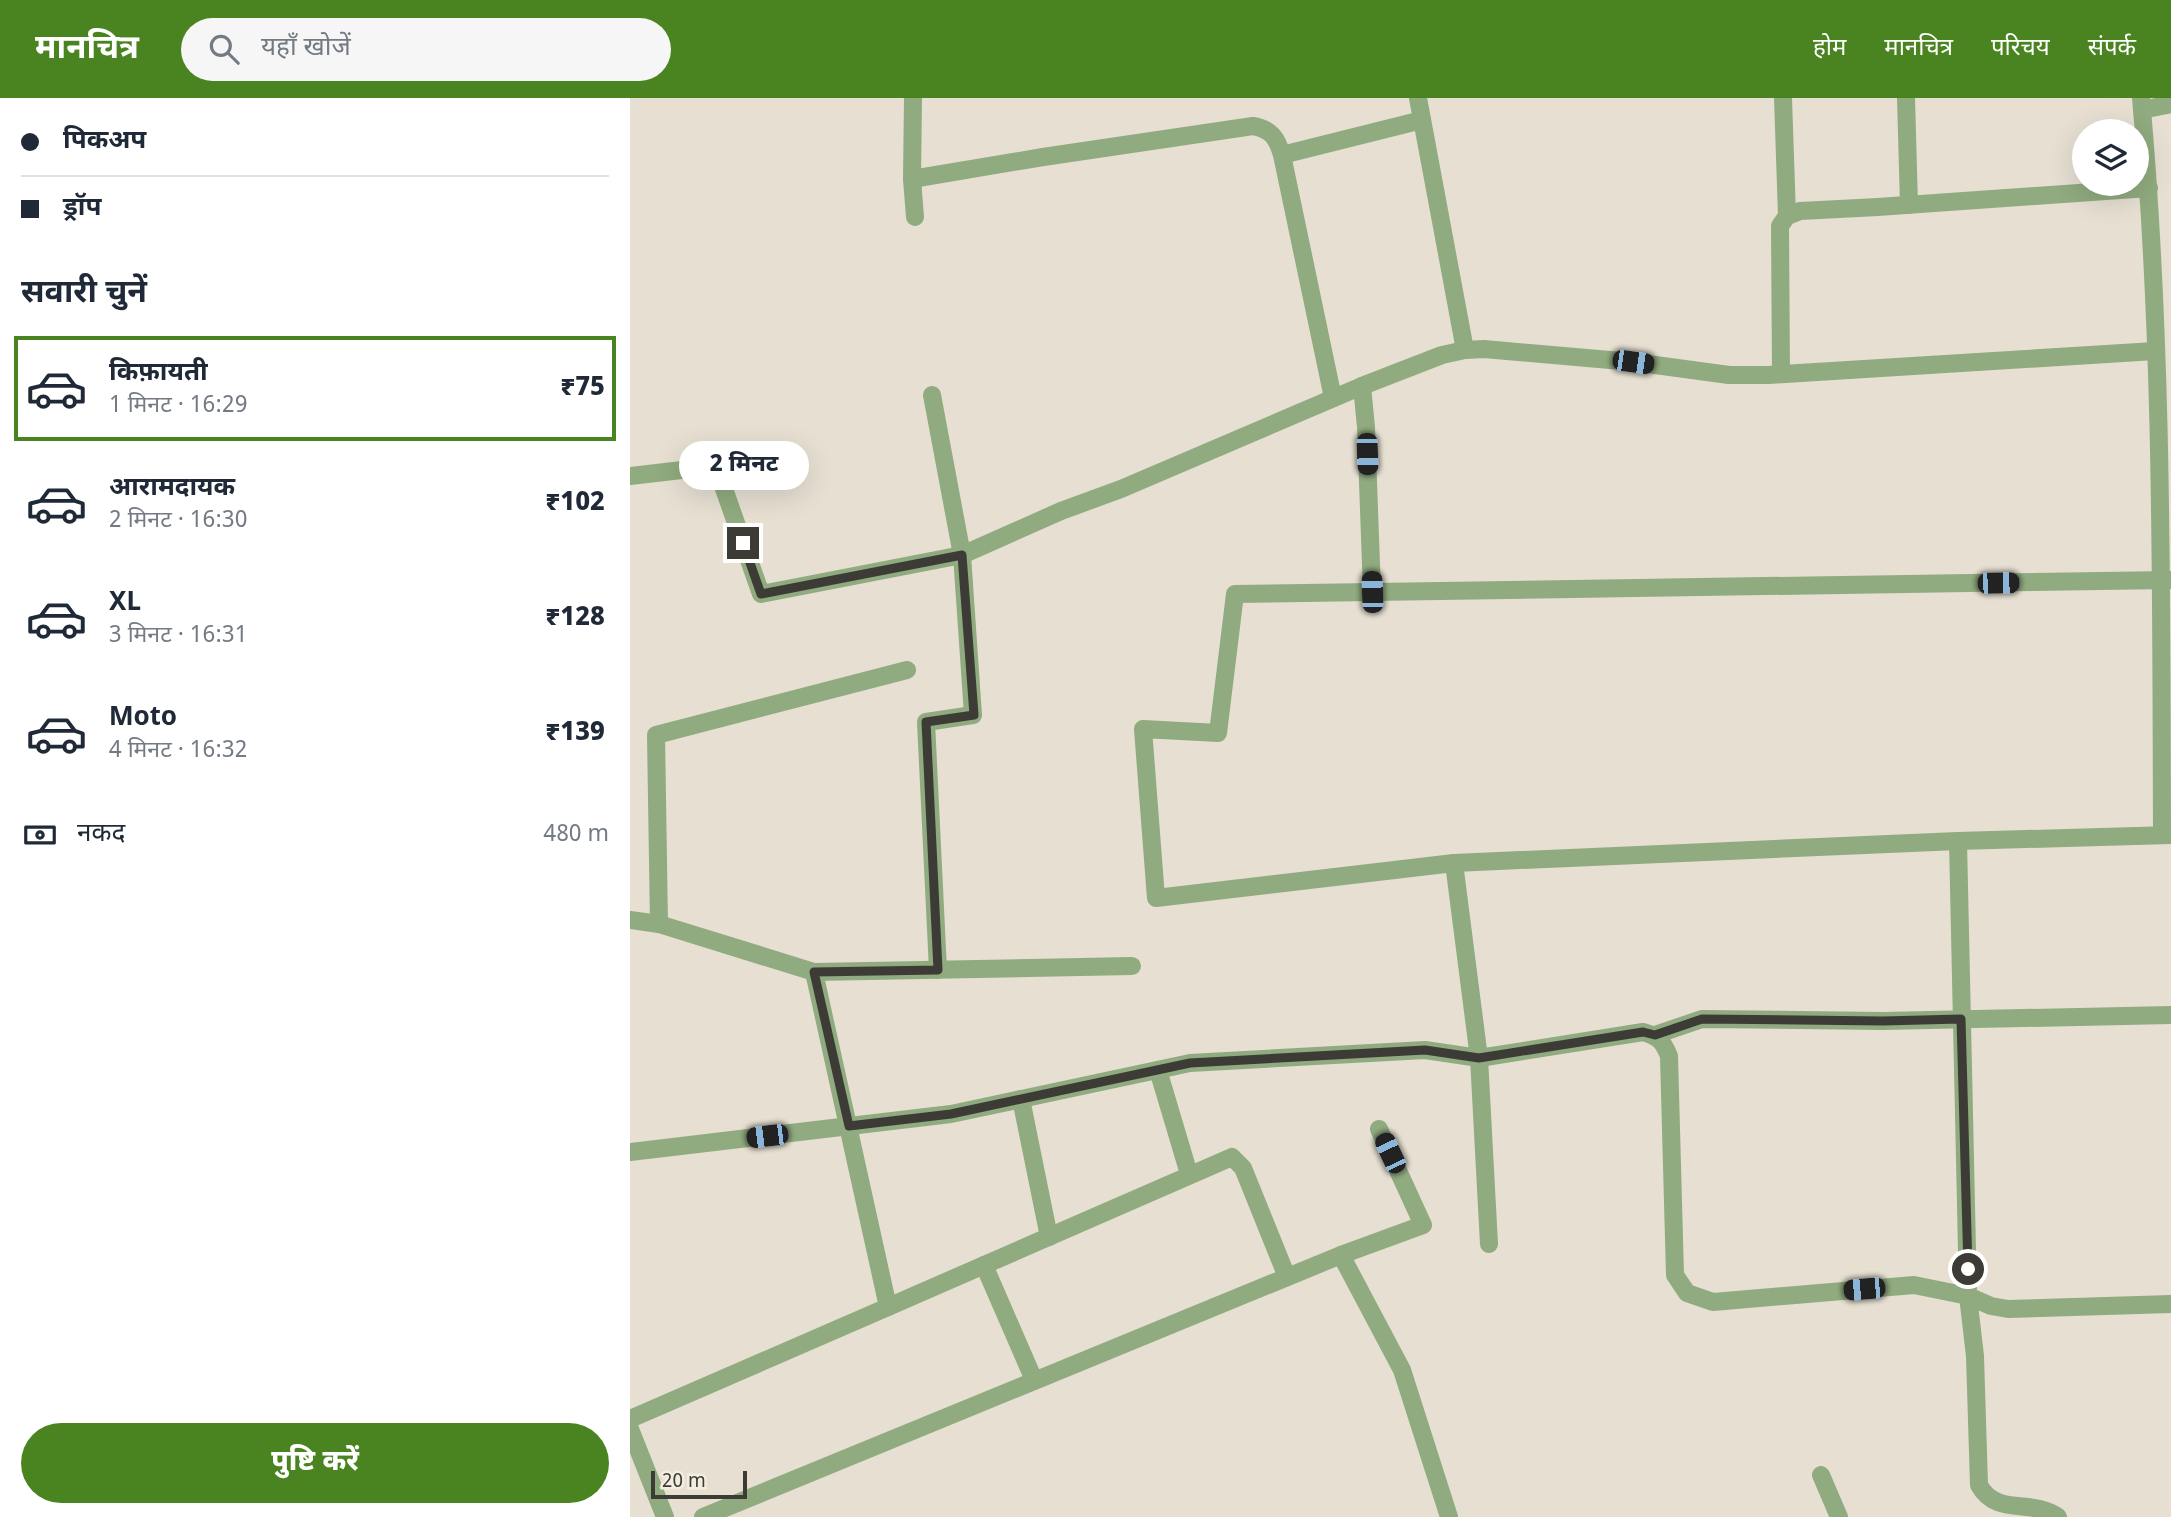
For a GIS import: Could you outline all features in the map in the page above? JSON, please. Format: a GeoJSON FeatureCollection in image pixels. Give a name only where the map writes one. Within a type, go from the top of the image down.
{"type":"FeatureCollection","features":[{"type":"Feature","properties":{"kind":"street"},"geometry":{"type":"LineString","coordinates":[[913,98],[912,179],[915,217]]}},
{"type":"Feature","properties":{"kind":"street"},"geometry":{"type":"LineString","coordinates":[[1419,98],[1465,350]]}},
{"type":"Feature","properties":{"kind":"street"},"geometry":{"type":"LineString","coordinates":[[1783,98],[1787,216]]}},
{"type":"Feature","properties":{"kind":"street"},"geometry":{"type":"LineString","coordinates":[[1906,98],[1909,205]]}},
{"type":"Feature","properties":{"kind":"street"},"geometry":{"type":"LineString","coordinates":[[2142,104],[2171,104]]}},
{"type":"Feature","properties":{"kind":"street"},"geometry":{"type":"LineString","coordinates":[[1282,155],[1422,121]]}},
{"type":"Feature","properties":{"kind":"street"},"geometry":{"type":"LineString","coordinates":[[912,179],[1253,126],[1265,128],[1277,139],[1282,155],[1332,398]]}},
{"type":"Feature","properties":{"kind":"street"},"geometry":{"type":"LineString","coordinates":[[2149,188],[2155,351],[2165,465],[2166,580],[2166,835],[1958,841],[1454,863],[1156,898],[1143,729],[1218,733],[1235,594],[2166,580]]}},
{"type":"Feature","properties":{"kind":"street"},"geometry":{"type":"LineString","coordinates":[[1782,374],[1780,226],[1787,216],[1800,211],[2072,193]]}},
{"type":"Feature","properties":{"kind":"street"},"geometry":{"type":"LineString","coordinates":[[630,476],[716,466],[761,594],[962,555],[1060,511],[1121,489],[1332,398],[1442,355],[1465,350],[1485,349],[1633,362],[1729,375],[2155,351]]}},
{"type":"Feature","properties":{"kind":"street"},"geometry":{"type":"LineString","coordinates":[[1362,386],[1372,592]]}},
{"type":"Feature","properties":{"kind":"street"},"geometry":{"type":"LineString","coordinates":[[932,395],[962,555],[974,715],[926,722],[938,970]]}},
{"type":"Feature","properties":{"kind":"street"},"geometry":{"type":"LineString","coordinates":[[659,924],[656,735],[907,670]]}},
{"type":"Feature","properties":{"kind":"street"},"geometry":{"type":"LineString","coordinates":[[1958,841],[1968,1296],[1975,1356],[1979,1485],[1985,1497],[1996,1503],[2050,1511],[2058,1517]]}},
{"type":"Feature","properties":{"kind":"street"},"geometry":{"type":"LineString","coordinates":[[1454,863],[1479,1058],[1489,1244]]}},
{"type":"Feature","properties":{"kind":"street"},"geometry":{"type":"LineString","coordinates":[[630,920],[659,924],[814,972],[1132,967]]}},
{"type":"Feature","properties":{"kind":"street"},"geometry":{"type":"LineString","coordinates":[[814,972],[888,1307]]}},
{"type":"Feature","properties":{"kind":"street"},"geometry":{"type":"LineString","coordinates":[[1655,1035],[1702,1019],[1883,1021],[2171,1015]]}},
{"type":"Feature","properties":{"kind":"street"},"geometry":{"type":"LineString","coordinates":[[630,1152],[951,1114],[1190,1063],[1425,1050],[1479,1058],[1643,1032],[1655,1035],[1664,1043],[1668,1056],[1675,1275],[1687,1293],[1713,1302],[1914,1285],[1968,1296],[1991,1306],[2008,1309],[2171,1304]]}},
{"type":"Feature","properties":{"kind":"street"},"geometry":{"type":"LineString","coordinates":[[1158,1070],[1189,1174]]}},
{"type":"Feature","properties":{"kind":"street"},"geometry":{"type":"LineString","coordinates":[[1021,1099],[1049,1237]]}},
{"type":"Feature","properties":{"kind":"street"},"geometry":{"type":"LineString","coordinates":[[703,1517],[1341,1255],[1423,1225],[1379,1129]]}},
{"type":"Feature","properties":{"kind":"street"},"geometry":{"type":"LineString","coordinates":[[630,1419],[1232,1157],[1243,1168],[1287,1277]]}},
{"type":"Feature","properties":{"kind":"street"},"geometry":{"type":"LineString","coordinates":[[1341,1255],[1402,1370],[1449,1517]]}},
{"type":"Feature","properties":{"kind":"street"},"geometry":{"type":"LineString","coordinates":[[984,1265],[1034,1380]]}},
{"type":"Feature","properties":{"kind":"street"},"geometry":{"type":"LineString","coordinates":[[630,1429],[665,1517]]}},
{"type":"Feature","properties":{"kind":"street"},"geometry":{"type":"LineString","coordinates":[[1821,1475],[1839,1517]]}},
{"type":"Feature","properties":{"kind":"route"},"geometry":{"type":"LineString","coordinates":[[743,543],[761,594],[962,555],[974,715],[926,722],[938,970],[814,972],[849,1126],[951,1114],[1190,1063],[1425,1050],[1479,1058],[1643,1032],[1655,1035],[1702,1019],[1961,1019],[1968,1269]]}}]}
